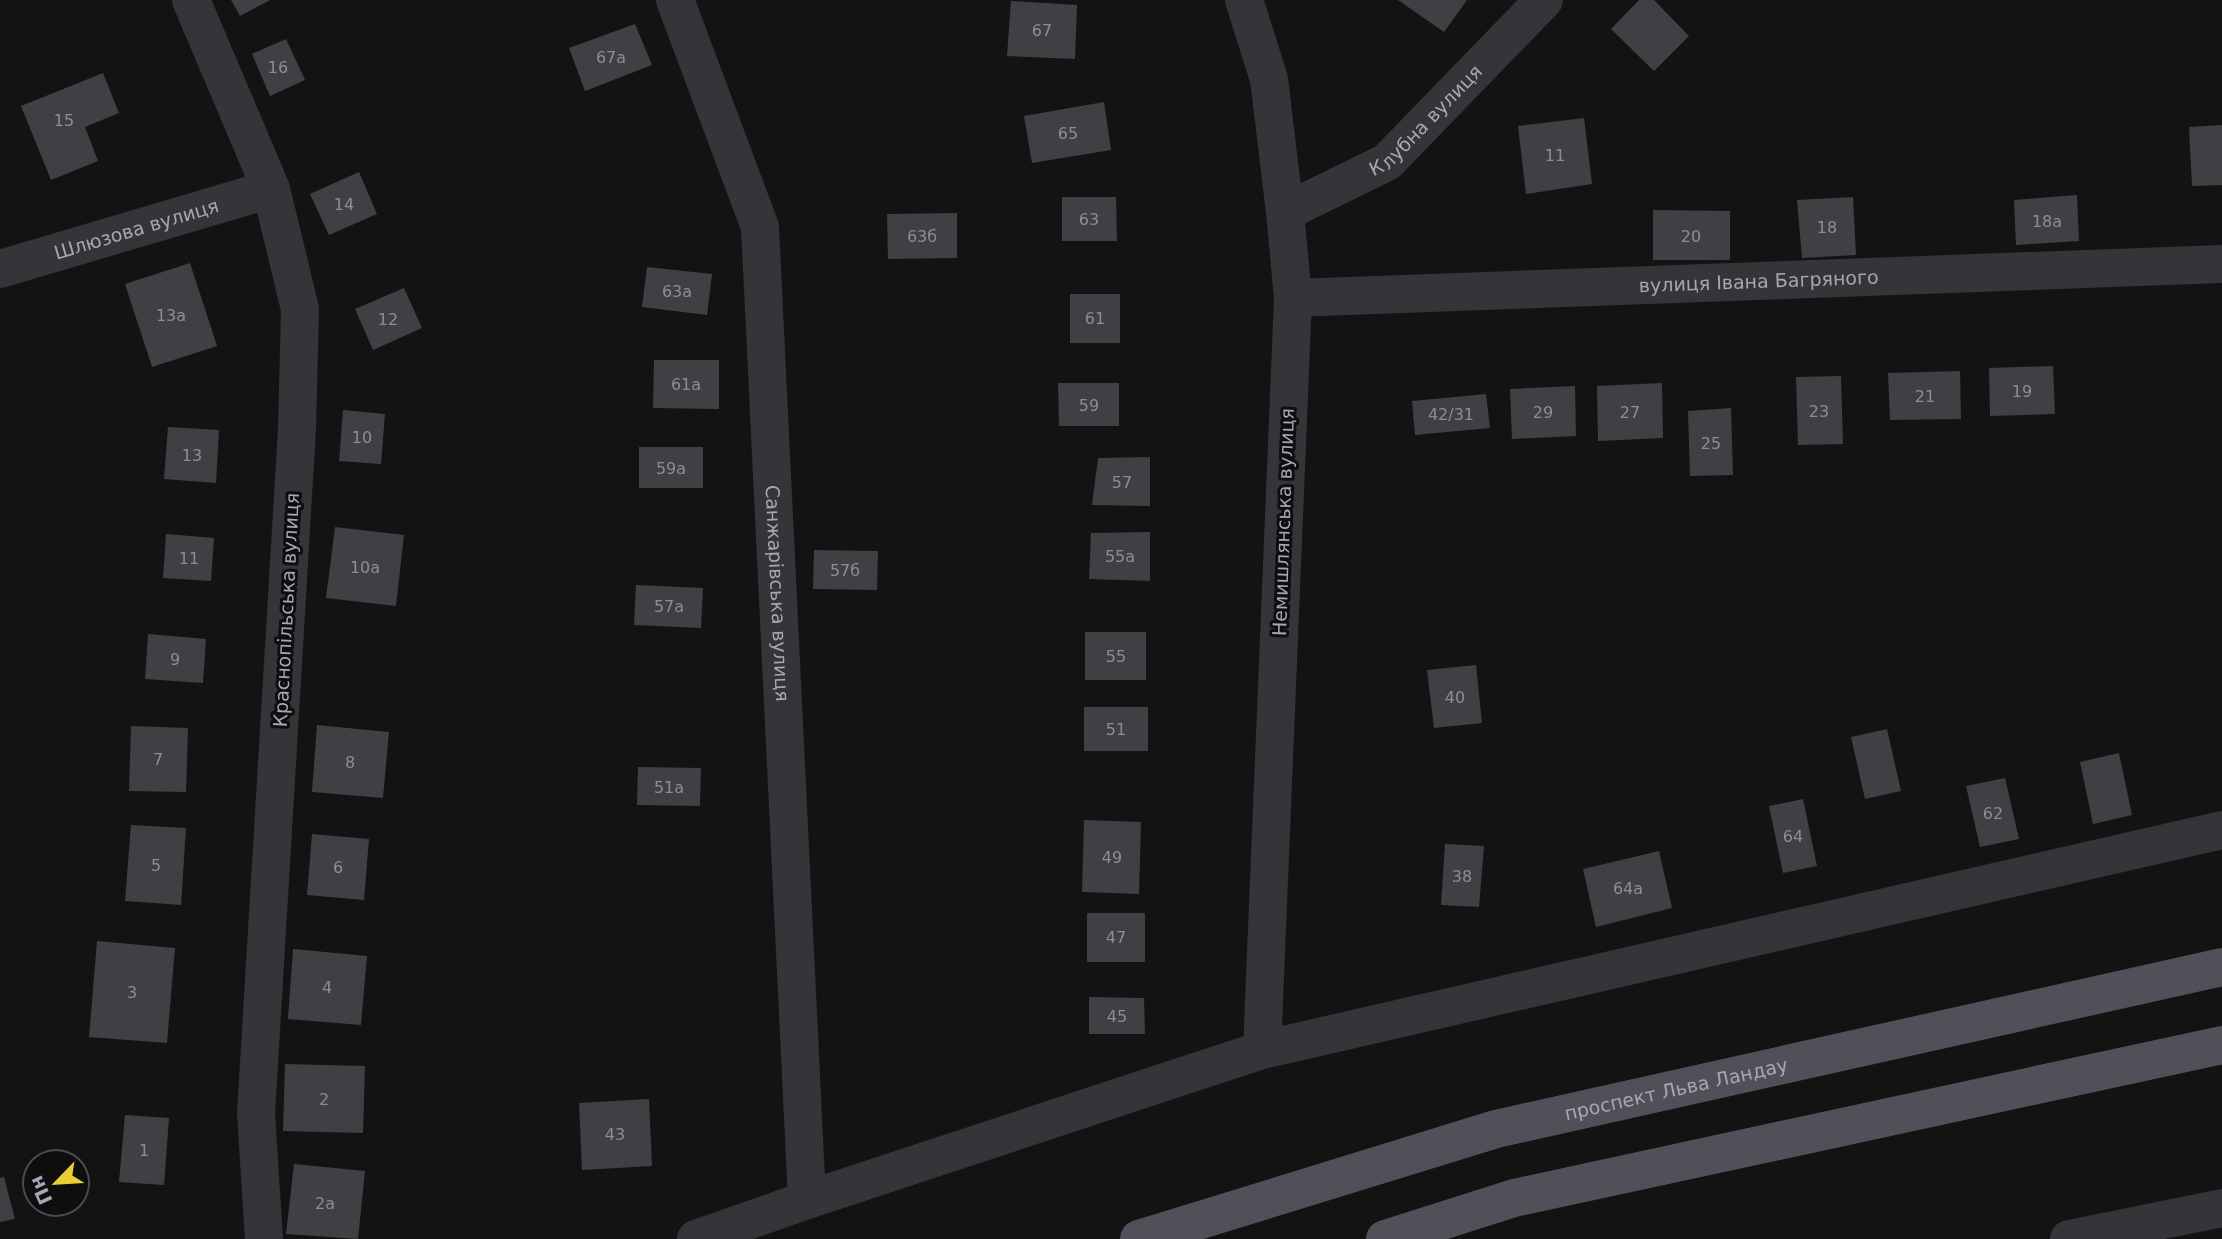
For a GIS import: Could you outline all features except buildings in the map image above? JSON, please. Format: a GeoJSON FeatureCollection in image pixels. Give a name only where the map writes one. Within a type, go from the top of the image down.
{"type":"FeatureCollection","features":[{"type":"Feature","properties":{"kind":"main road","name":"проспект Льва Ландау"},"geometry":{"type":"LineString","coordinates":[[1139,1239],[1496,1129],[2222,967]]}},
{"type":"Feature","properties":{"kind":"main road"},"geometry":{"type":"LineString","coordinates":[[1385,1239],[1514,1198],[2222,1045]]}},
{"type":"Feature","properties":{"kind":"street","name":"Краснопільська вулиця"},"geometry":{"type":"LineString","coordinates":[[191,0],[271,188],[300,309],[297,429],[256,1114],[264,1239]]}},
{"type":"Feature","properties":{"kind":"street","name":"Санжарівська вулиця"},"geometry":{"type":"LineString","coordinates":[[675,0],[760,227],[807,1200]]}},
{"type":"Feature","properties":{"kind":"street","name":"Немишлянська вулиця"},"geometry":{"type":"LineString","coordinates":[[1244,0],[1269,79],[1293,298],[1262,1050]]}},
{"type":"Feature","properties":{"kind":"street","name":"Клубна вулиця"},"geometry":{"type":"LineString","coordinates":[[1285,212],[1387,162],[1544,0]]}},
{"type":"Feature","properties":{"kind":"street","name":"Шлюзова вулиця"},"geometry":{"type":"LineString","coordinates":[[0,269],[271,188]]}},
{"type":"Feature","properties":{"kind":"street","name":"вулиця Івана Багряного"},"geometry":{"type":"LineString","coordinates":[[1293,298],[2222,264]]}},
{"type":"Feature","properties":{"kind":"street"},"geometry":{"type":"LineString","coordinates":[[696,1239],[1262,1050],[2222,830]]}},
{"type":"Feature","properties":{"kind":"street"},"geometry":{"type":"LineString","coordinates":[[2069,1239],[2222,1208]]}}]}
